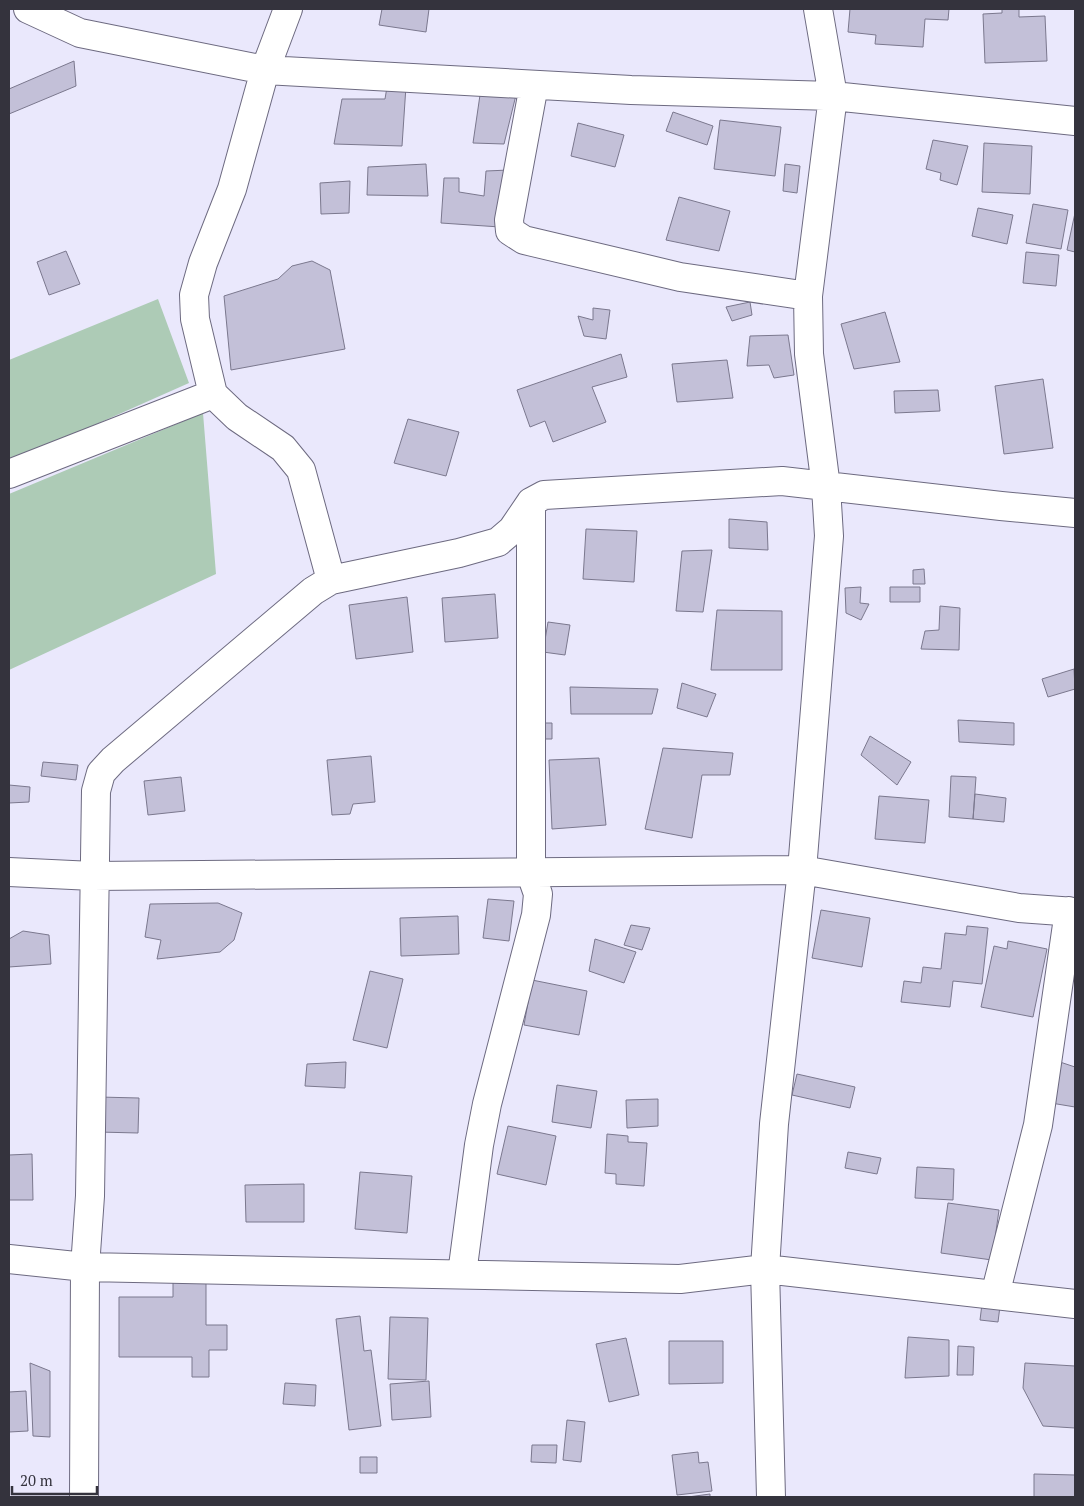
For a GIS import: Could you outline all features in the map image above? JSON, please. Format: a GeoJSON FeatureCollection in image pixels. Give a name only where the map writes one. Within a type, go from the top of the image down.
{"type":"FeatureCollection","features":[{"type":"Feature","properties":{"kind":"street"},"geometry":{"type":"LineString","coordinates":[[28,9],[80,33],[265,70],[534,85],[834,96],[1075,121]]}},
{"type":"Feature","properties":{"kind":"street"},"geometry":{"type":"LineString","coordinates":[[288,9],[265,70],[232,189],[203,262],[194,295],[195,319],[213,394],[237,417],[283,448],[301,470],[331,580]]}},
{"type":"Feature","properties":{"kind":"street"},"geometry":{"type":"LineString","coordinates":[[771,1497],[765,1269],[774,1124],[802,870],[829,536],[826,487],[809,354],[808,296],[834,96],[818,9]]}},
{"type":"Feature","properties":{"kind":"street"},"geometry":{"type":"LineString","coordinates":[[534,85],[509,220],[510,231],[524,240],[680,277],[808,296]]}},
{"type":"Feature","properties":{"kind":"street"},"geometry":{"type":"LineString","coordinates":[[9,474],[213,394]]}},
{"type":"Feature","properties":{"kind":"street"},"geometry":{"type":"LineString","coordinates":[[84,1497],[85,1267],[90,1196],[93,876],[96,791],[101,773],[113,760],[313,591],[331,580],[459,553],[498,542],[512,530],[531,502],[544,495],[782,481],[808,482],[826,487],[1075,513]]}},
{"type":"Feature","properties":{"kind":"street"},"geometry":{"type":"LineString","coordinates":[[462,1274],[479,1145],[487,1104],[536,915],[538,894],[531,874],[531,502]]}},
{"type":"Feature","properties":{"kind":"street"},"geometry":{"type":"LineString","coordinates":[[9,872],[93,876],[531,874],[802,870],[964,900],[1019,908],[1072,912],[1038,1125],[996,1295]]}},
{"type":"Feature","properties":{"kind":"street"},"geometry":{"type":"LineString","coordinates":[[9,1259],[85,1267],[680,1279],[765,1269],[1075,1304]]}},
{"type":"Feature","properties":{"kind":"green space"},"geometry":{"type":"Polygon","coordinates":[[[158,299],[189,383],[9,463],[9,360],[158,299]]]}},
{"type":"Feature","properties":{"kind":"green space"},"geometry":{"type":"Polygon","coordinates":[[[203,413],[216,574],[9,670],[9,494],[203,413]]]}},
{"type":"Feature","properties":{"kind":"building"},"geometry":{"type":"Polygon","coordinates":[[[382,9],[429,9],[426,32],[379,25],[382,9]]]}},
{"type":"Feature","properties":{"kind":"building"},"geometry":{"type":"Polygon","coordinates":[[[850,9],[949,9],[948,20],[925,19],[923,47],[875,44],[876,35],[848,32],[850,9]]]}},
{"type":"Feature","properties":{"kind":"building"},"geometry":{"type":"Polygon","coordinates":[[[1002,9],[1019,9],[1019,17],[1045,16],[1047,61],[985,63],[983,14],[1002,13],[1002,9]]]}},
{"type":"Feature","properties":{"kind":"building"},"geometry":{"type":"Polygon","coordinates":[[[74,61],[76,86],[9,114],[9,89],[74,61]]]}},
{"type":"Feature","properties":{"kind":"building"},"geometry":{"type":"Polygon","coordinates":[[[406,86],[402,146],[334,144],[342,99],[385,99],[387,87],[406,86]]]}},
{"type":"Feature","properties":{"kind":"building"},"geometry":{"type":"Polygon","coordinates":[[[480,95],[516,95],[504,144],[473,143],[480,95]]]}},
{"type":"Feature","properties":{"kind":"building"},"geometry":{"type":"Polygon","coordinates":[[[673,112],[713,126],[707,145],[666,131],[673,112]]]}},
{"type":"Feature","properties":{"kind":"building"},"geometry":{"type":"Polygon","coordinates":[[[720,120],[781,127],[775,176],[714,169],[720,120]]]}},
{"type":"Feature","properties":{"kind":"building"},"geometry":{"type":"Polygon","coordinates":[[[578,123],[624,135],[615,167],[571,156],[578,123]]]}},
{"type":"Feature","properties":{"kind":"building"},"geometry":{"type":"Polygon","coordinates":[[[933,140],[968,146],[957,185],[940,180],[941,173],[926,169],[933,140]]]}},
{"type":"Feature","properties":{"kind":"building"},"geometry":{"type":"Polygon","coordinates":[[[984,143],[1032,146],[1030,194],[982,192],[984,143]]]}},
{"type":"Feature","properties":{"kind":"building"},"geometry":{"type":"Polygon","coordinates":[[[426,164],[428,196],[367,195],[368,167],[426,164]]]}},
{"type":"Feature","properties":{"kind":"building"},"geometry":{"type":"Polygon","coordinates":[[[785,164],[800,166],[797,193],[783,191],[785,164]]]}},
{"type":"Feature","properties":{"kind":"building"},"geometry":{"type":"Polygon","coordinates":[[[509,170],[500,227],[441,223],[444,178],[459,178],[459,192],[484,196],[486,171],[509,170]]]}},
{"type":"Feature","properties":{"kind":"building"},"geometry":{"type":"Polygon","coordinates":[[[350,181],[349,213],[321,214],[320,183],[350,181]]]}},
{"type":"Feature","properties":{"kind":"building"},"geometry":{"type":"Polygon","coordinates":[[[679,197],[730,211],[719,251],[666,240],[679,197]]]}},
{"type":"Feature","properties":{"kind":"building"},"geometry":{"type":"Polygon","coordinates":[[[1033,204],[1068,210],[1061,249],[1026,243],[1033,204]]]}},
{"type":"Feature","properties":{"kind":"building"},"geometry":{"type":"Polygon","coordinates":[[[978,208],[1013,215],[1007,244],[972,236],[978,208]]]}},
{"type":"Feature","properties":{"kind":"building"},"geometry":{"type":"Polygon","coordinates":[[[1075,213],[1075,252],[1067,250],[1075,213]]]}},
{"type":"Feature","properties":{"kind":"building"},"geometry":{"type":"Polygon","coordinates":[[[66,251],[80,284],[49,295],[37,262],[66,251]]]}},
{"type":"Feature","properties":{"kind":"building"},"geometry":{"type":"Polygon","coordinates":[[[1026,252],[1059,255],[1056,286],[1023,283],[1026,252]]]}},
{"type":"Feature","properties":{"kind":"building"},"geometry":{"type":"Polygon","coordinates":[[[312,261],[330,270],[345,349],[231,370],[224,296],[278,279],[292,266],[312,261]]]}},
{"type":"Feature","properties":{"kind":"building"},"geometry":{"type":"Polygon","coordinates":[[[750,302],[752,315],[732,321],[726,307],[750,302]]]}},
{"type":"Feature","properties":{"kind":"building"},"geometry":{"type":"Polygon","coordinates":[[[593,308],[610,310],[606,339],[584,336],[578,316],[593,320],[593,308]]]}},
{"type":"Feature","properties":{"kind":"building"},"geometry":{"type":"Polygon","coordinates":[[[885,312],[900,362],[854,369],[841,324],[885,312]]]}},
{"type":"Feature","properties":{"kind":"building"},"geometry":{"type":"Polygon","coordinates":[[[788,335],[794,375],[774,378],[769,365],[747,366],[750,336],[788,335]]]}},
{"type":"Feature","properties":{"kind":"building"},"geometry":{"type":"Polygon","coordinates":[[[621,354],[627,377],[592,387],[606,422],[553,442],[545,421],[530,427],[517,390],[621,354]]]}},
{"type":"Feature","properties":{"kind":"building"},"geometry":{"type":"Polygon","coordinates":[[[727,360],[733,398],[677,402],[672,364],[727,360]]]}},
{"type":"Feature","properties":{"kind":"building"},"geometry":{"type":"Polygon","coordinates":[[[1043,379],[1053,448],[1004,454],[995,386],[1043,379]]]}},
{"type":"Feature","properties":{"kind":"building"},"geometry":{"type":"Polygon","coordinates":[[[938,390],[940,411],[895,413],[894,391],[938,390]]]}},
{"type":"Feature","properties":{"kind":"building"},"geometry":{"type":"Polygon","coordinates":[[[408,419],[459,432],[446,476],[394,463],[408,419]]]}},
{"type":"Feature","properties":{"kind":"building"},"geometry":{"type":"Polygon","coordinates":[[[729,519],[767,522],[768,550],[729,548],[729,519]]]}},
{"type":"Feature","properties":{"kind":"building"},"geometry":{"type":"Polygon","coordinates":[[[586,529],[637,531],[634,582],[583,579],[586,529]]]}},
{"type":"Feature","properties":{"kind":"building"},"geometry":{"type":"Polygon","coordinates":[[[712,550],[703,612],[676,611],[682,551],[712,550]]]}},
{"type":"Feature","properties":{"kind":"building"},"geometry":{"type":"Polygon","coordinates":[[[924,569],[925,584],[913,584],[913,570],[924,569]]]}},
{"type":"Feature","properties":{"kind":"building"},"geometry":{"type":"Polygon","coordinates":[[[861,587],[860,603],[869,604],[861,620],[846,613],[845,588],[861,587]]]}},
{"type":"Feature","properties":{"kind":"building"},"geometry":{"type":"Polygon","coordinates":[[[890,587],[920,587],[920,602],[890,602],[890,587]]]}},
{"type":"Feature","properties":{"kind":"building"},"geometry":{"type":"Polygon","coordinates":[[[495,594],[498,638],[445,642],[442,598],[495,594]]]}},
{"type":"Feature","properties":{"kind":"building"},"geometry":{"type":"Polygon","coordinates":[[[407,597],[413,652],[356,659],[349,605],[407,597]]]}},
{"type":"Feature","properties":{"kind":"building"},"geometry":{"type":"Polygon","coordinates":[[[940,606],[960,608],[959,650],[921,649],[925,631],[939,630],[940,606]]]}},
{"type":"Feature","properties":{"kind":"building"},"geometry":{"type":"Polygon","coordinates":[[[717,610],[782,611],[782,670],[711,670],[717,610]]]}},
{"type":"Feature","properties":{"kind":"building"},"geometry":{"type":"Polygon","coordinates":[[[548,622],[570,625],[565,655],[543,652],[548,622]]]}},
{"type":"Feature","properties":{"kind":"building"},"geometry":{"type":"Polygon","coordinates":[[[1074,669],[1075,689],[1048,697],[1042,679],[1074,669]]]}},
{"type":"Feature","properties":{"kind":"building"},"geometry":{"type":"Polygon","coordinates":[[[682,683],[716,694],[707,717],[677,708],[682,683]]]}},
{"type":"Feature","properties":{"kind":"building"},"geometry":{"type":"Polygon","coordinates":[[[570,687],[658,689],[652,714],[571,714],[570,687]]]}},
{"type":"Feature","properties":{"kind":"building"},"geometry":{"type":"Polygon","coordinates":[[[958,720],[1014,723],[1014,745],[959,742],[958,720]]]}},
{"type":"Feature","properties":{"kind":"building"},"geometry":{"type":"Polygon","coordinates":[[[536,723],[552,723],[552,739],[535,739],[536,723]]]}},
{"type":"Feature","properties":{"kind":"building"},"geometry":{"type":"Polygon","coordinates":[[[870,736],[911,762],[897,785],[861,755],[870,736]]]}},
{"type":"Feature","properties":{"kind":"building"},"geometry":{"type":"Polygon","coordinates":[[[663,748],[733,753],[730,775],[702,775],[692,838],[645,829],[663,748]]]}},
{"type":"Feature","properties":{"kind":"building"},"geometry":{"type":"Polygon","coordinates":[[[371,756],[375,802],[353,804],[350,814],[332,815],[327,760],[371,756]]]}},
{"type":"Feature","properties":{"kind":"building"},"geometry":{"type":"Polygon","coordinates":[[[599,758],[606,825],[552,829],[549,760],[599,758]]]}},
{"type":"Feature","properties":{"kind":"building"},"geometry":{"type":"Polygon","coordinates":[[[43,762],[78,765],[76,780],[41,776],[43,762]]]}},
{"type":"Feature","properties":{"kind":"building"},"geometry":{"type":"Polygon","coordinates":[[[951,776],[976,777],[973,819],[949,817],[951,776]]]}},
{"type":"Feature","properties":{"kind":"building"},"geometry":{"type":"Polygon","coordinates":[[[181,777],[185,811],[148,815],[144,781],[181,777]]]}},
{"type":"Feature","properties":{"kind":"building"},"geometry":{"type":"Polygon","coordinates":[[[9,785],[30,787],[29,802],[9,803],[9,785]]]}},
{"type":"Feature","properties":{"kind":"building"},"geometry":{"type":"Polygon","coordinates":[[[975,794],[1006,798],[1004,822],[973,819],[975,794]]]}},
{"type":"Feature","properties":{"kind":"building"},"geometry":{"type":"Polygon","coordinates":[[[879,796],[929,800],[925,843],[875,839],[879,796]]]}},
{"type":"Feature","properties":{"kind":"building"},"geometry":{"type":"Polygon","coordinates":[[[488,899],[514,901],[509,941],[483,938],[488,899]]]}},
{"type":"Feature","properties":{"kind":"building"},"geometry":{"type":"Polygon","coordinates":[[[218,903],[242,913],[234,940],[220,952],[157,959],[161,940],[145,937],[150,904],[218,903]]]}},
{"type":"Feature","properties":{"kind":"building"},"geometry":{"type":"Polygon","coordinates":[[[821,910],[870,918],[862,967],[812,958],[821,910]]]}},
{"type":"Feature","properties":{"kind":"building"},"geometry":{"type":"Polygon","coordinates":[[[458,916],[459,954],[401,956],[400,918],[458,916]]]}},
{"type":"Feature","properties":{"kind":"building"},"geometry":{"type":"Polygon","coordinates":[[[631,925],[650,928],[642,950],[624,945],[631,925]]]}},
{"type":"Feature","properties":{"kind":"building"},"geometry":{"type":"Polygon","coordinates":[[[967,926],[988,928],[982,984],[953,981],[950,1007],[901,1002],[904,981],[921,983],[923,967],[941,969],[945,933],[966,935],[967,926]]]}},
{"type":"Feature","properties":{"kind":"building"},"geometry":{"type":"Polygon","coordinates":[[[23,931],[49,935],[51,964],[9,967],[9,939],[23,931]]]}},
{"type":"Feature","properties":{"kind":"building"},"geometry":{"type":"Polygon","coordinates":[[[595,939],[636,952],[624,983],[589,971],[595,939]]]}},
{"type":"Feature","properties":{"kind":"building"},"geometry":{"type":"Polygon","coordinates":[[[1008,941],[1047,949],[1033,1017],[981,1007],[994,946],[1007,949],[1008,941]]]}},
{"type":"Feature","properties":{"kind":"building"},"geometry":{"type":"Polygon","coordinates":[[[370,971],[403,979],[387,1048],[353,1040],[370,971]]]}},
{"type":"Feature","properties":{"kind":"building"},"geometry":{"type":"Polygon","coordinates":[[[532,980],[587,991],[579,1035],[524,1025],[532,980]]]}},
{"type":"Feature","properties":{"kind":"building"},"geometry":{"type":"Polygon","coordinates":[[[1057,1061],[1075,1067],[1075,1107],[1051,1103],[1057,1061]]]}},
{"type":"Feature","properties":{"kind":"building"},"geometry":{"type":"Polygon","coordinates":[[[346,1062],[345,1088],[305,1086],[307,1064],[346,1062]]]}},
{"type":"Feature","properties":{"kind":"building"},"geometry":{"type":"Polygon","coordinates":[[[797,1074],[855,1087],[850,1108],[792,1095],[797,1074]]]}},
{"type":"Feature","properties":{"kind":"building"},"geometry":{"type":"Polygon","coordinates":[[[557,1085],[597,1091],[591,1128],[552,1122],[557,1085]]]}},
{"type":"Feature","properties":{"kind":"building"},"geometry":{"type":"Polygon","coordinates":[[[99,1097],[139,1098],[138,1133],[98,1132],[99,1097]]]}},
{"type":"Feature","properties":{"kind":"building"},"geometry":{"type":"Polygon","coordinates":[[[658,1099],[658,1126],[627,1128],[626,1100],[658,1099]]]}},
{"type":"Feature","properties":{"kind":"building"},"geometry":{"type":"Polygon","coordinates":[[[508,1126],[556,1136],[546,1185],[497,1174],[508,1126]]]}},
{"type":"Feature","properties":{"kind":"building"},"geometry":{"type":"Polygon","coordinates":[[[607,1134],[628,1136],[628,1142],[647,1143],[644,1186],[616,1184],[616,1174],[605,1173],[607,1134]]]}},
{"type":"Feature","properties":{"kind":"building"},"geometry":{"type":"Polygon","coordinates":[[[848,1152],[881,1158],[877,1174],[845,1168],[848,1152]]]}},
{"type":"Feature","properties":{"kind":"building"},"geometry":{"type":"Polygon","coordinates":[[[32,1154],[33,1200],[9,1200],[9,1155],[32,1154]]]}},
{"type":"Feature","properties":{"kind":"building"},"geometry":{"type":"Polygon","coordinates":[[[917,1167],[954,1169],[953,1200],[915,1198],[917,1167]]]}},
{"type":"Feature","properties":{"kind":"building"},"geometry":{"type":"Polygon","coordinates":[[[360,1172],[412,1176],[407,1233],[355,1229],[360,1172]]]}},
{"type":"Feature","properties":{"kind":"building"},"geometry":{"type":"Polygon","coordinates":[[[304,1184],[304,1222],[246,1222],[245,1185],[304,1184]]]}},
{"type":"Feature","properties":{"kind":"building"},"geometry":{"type":"Polygon","coordinates":[[[948,1203],[999,1210],[992,1260],[941,1253],[948,1203]]]}},
{"type":"Feature","properties":{"kind":"building"},"geometry":{"type":"Polygon","coordinates":[[[173,1280],[206,1280],[206,1325],[227,1325],[227,1350],[209,1350],[209,1377],[192,1377],[192,1357],[119,1357],[119,1297],[173,1297],[173,1280]]]}},
{"type":"Feature","properties":{"kind":"building"},"geometry":{"type":"Polygon","coordinates":[[[982,1304],[1000,1306],[998,1322],[980,1320],[982,1304]]]}},
{"type":"Feature","properties":{"kind":"building"},"geometry":{"type":"Polygon","coordinates":[[[360,1316],[364,1351],[371,1350],[381,1426],[349,1430],[336,1319],[360,1316]]]}},
{"type":"Feature","properties":{"kind":"building"},"geometry":{"type":"Polygon","coordinates":[[[390,1317],[428,1318],[426,1380],[388,1379],[390,1317]]]}},
{"type":"Feature","properties":{"kind":"building"},"geometry":{"type":"Polygon","coordinates":[[[908,1337],[949,1340],[949,1376],[905,1378],[908,1337]]]}},
{"type":"Feature","properties":{"kind":"building"},"geometry":{"type":"Polygon","coordinates":[[[626,1338],[639,1395],[609,1402],[596,1344],[626,1338]]]}},
{"type":"Feature","properties":{"kind":"building"},"geometry":{"type":"Polygon","coordinates":[[[669,1341],[723,1341],[723,1383],[669,1384],[669,1341]]]}},
{"type":"Feature","properties":{"kind":"building"},"geometry":{"type":"Polygon","coordinates":[[[958,1346],[974,1347],[973,1375],[957,1375],[958,1346]]]}},
{"type":"Feature","properties":{"kind":"building"},"geometry":{"type":"Polygon","coordinates":[[[30,1363],[50,1371],[50,1437],[33,1436],[30,1363]]]}},
{"type":"Feature","properties":{"kind":"building"},"geometry":{"type":"Polygon","coordinates":[[[1025,1363],[1075,1366],[1075,1428],[1043,1426],[1023,1388],[1025,1363]]]}},
{"type":"Feature","properties":{"kind":"building"},"geometry":{"type":"Polygon","coordinates":[[[429,1381],[431,1417],[392,1420],[390,1384],[429,1381]]]}},
{"type":"Feature","properties":{"kind":"building"},"geometry":{"type":"Polygon","coordinates":[[[285,1383],[316,1385],[315,1406],[283,1404],[285,1383]]]}},
{"type":"Feature","properties":{"kind":"building"},"geometry":{"type":"Polygon","coordinates":[[[26,1391],[28,1431],[9,1432],[9,1392],[26,1391]]]}},
{"type":"Feature","properties":{"kind":"building"},"geometry":{"type":"Polygon","coordinates":[[[567,1420],[585,1422],[581,1462],[563,1460],[567,1420]]]}},
{"type":"Feature","properties":{"kind":"building"},"geometry":{"type":"Polygon","coordinates":[[[532,1445],[557,1445],[556,1463],[531,1462],[532,1445]]]}},
{"type":"Feature","properties":{"kind":"building"},"geometry":{"type":"Polygon","coordinates":[[[698,1452],[699,1463],[708,1462],[712,1491],[677,1495],[672,1455],[698,1452]]]}},
{"type":"Feature","properties":{"kind":"building"},"geometry":{"type":"Polygon","coordinates":[[[360,1457],[377,1457],[377,1473],[360,1473],[360,1457]]]}},
{"type":"Feature","properties":{"kind":"building"},"geometry":{"type":"Polygon","coordinates":[[[1034,1474],[1075,1475],[1075,1497],[1034,1497],[1034,1474]]]}},
{"type":"Feature","properties":{"kind":"building"},"geometry":{"type":"Polygon","coordinates":[[[710,1494],[710,1497],[688,1497],[710,1494]]]}}]}
